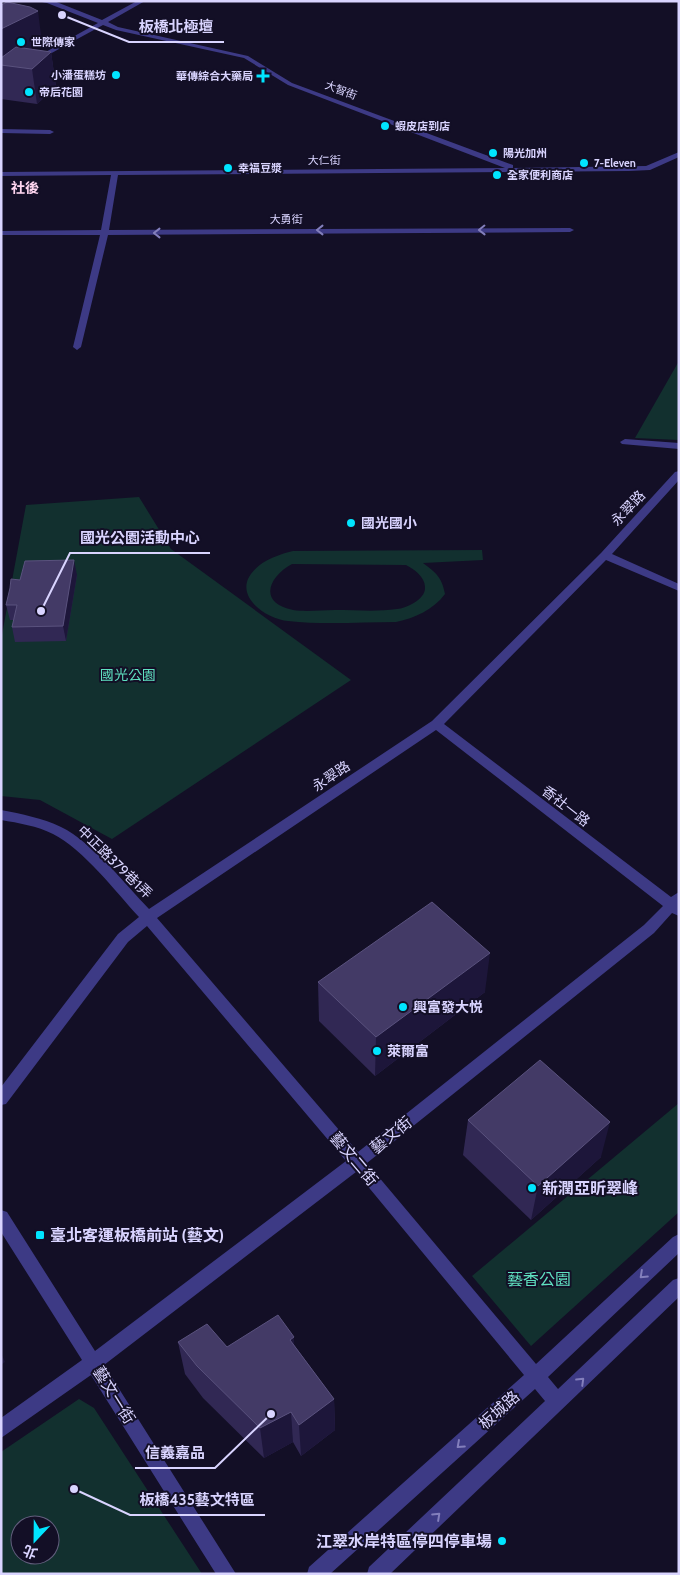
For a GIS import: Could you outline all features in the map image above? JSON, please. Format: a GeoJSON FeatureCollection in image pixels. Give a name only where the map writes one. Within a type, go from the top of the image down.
{"type":"FeatureCollection","features":[{"type":"Feature","properties":{"kind":"street","name":"大智街"},"geometry":{"type":"LineString","coordinates":[[40,1],[48,1],[136,34],[158,37],[246,58],[290,84],[516,170]]}},
{"type":"Feature","properties":{"kind":"street"},"geometry":{"type":"LineString","coordinates":[[27,64],[142,1]]}},
{"type":"Feature","properties":{"kind":"street"},"geometry":{"type":"LineString","coordinates":[[2,131],[50,132]]}},
{"type":"Feature","properties":{"kind":"street","name":"大仁街"},"geometry":{"type":"LineString","coordinates":[[1,174],[647,168],[679,154]]}},
{"type":"Feature","properties":{"kind":"street"},"geometry":{"type":"LineString","coordinates":[[77,348],[104,232],[114,173]]}},
{"type":"Feature","properties":{"kind":"street","name":"大勇街"},"geometry":{"type":"LineString","coordinates":[[1,233],[570,230]]}},
{"type":"Feature","properties":{"kind":"street"},"geometry":{"type":"LineString","coordinates":[[625,442],[679,446]]}},
{"type":"Feature","properties":{"kind":"street","name":"永翠路"},"geometry":{"type":"LineString","coordinates":[[1,1099],[123,938],[148,916],[436,724],[605,555],[679,474]]}},
{"type":"Feature","properties":{"kind":"street"},"geometry":{"type":"LineString","coordinates":[[605,555],[679,588]]}},
{"type":"Feature","properties":{"kind":"street","name":"香社一路"},"geometry":{"type":"LineString","coordinates":[[436,724],[676,905]]}},
{"type":"Feature","properties":{"kind":"street","name":"中正路379巷1弄"},"geometry":{"type":"LineString","coordinates":[[1,815],[34,821],[58,830],[79,845],[148,916]]}},
{"type":"Feature","properties":{"kind":"street","name":"藝文街"},"geometry":{"type":"LineString","coordinates":[[1,1429],[94,1364],[357,1162],[649,929],[676,905]]}},
{"type":"Feature","properties":{"kind":"street","name":"藝文二街"},"geometry":{"type":"LineString","coordinates":[[148,916],[558,1403]]}},
{"type":"Feature","properties":{"kind":"street","name":"藝文一街"},"geometry":{"type":"LineString","coordinates":[[1,1217],[228,1574]]}},
{"type":"Feature","properties":{"kind":"street","name":"板城路"},"geometry":{"type":"LineString","coordinates":[[316,1574],[535,1377],[679,1242]]}},
{"type":"Feature","properties":{"kind":"street"},"geometry":{"type":"LineString","coordinates":[[376,1574],[679,1286]]}},
{"type":"Feature","properties":{"kind":"green space"},"geometry":{"type":"Polygon","coordinates":[[[679,361],[679,440],[635,438],[679,361]]]}},
{"type":"Feature","properties":{"kind":"green space","name":"國光公園"},"geometry":{"type":"Polygon","coordinates":[[[139,497],[171,549],[351,680],[112,839],[40,800],[1,796],[1,640],[26,505],[139,497]]]}},
{"type":"Feature","properties":{"kind":"green space"},"geometry":{"type":"Polygon","coordinates":[[[482,550],[483,560],[423,563],[431,569],[442,583],[445,594],[435,605],[410,618],[396,622],[315,623],[280,620],[272,617],[258,608],[248,595],[246,587],[248,579],[256,568],[274,557],[293,551],[482,550]],[[292,564],[284,569],[273,582],[270,589],[271,596],[282,607],[298,611],[374,611],[401,608],[411,605],[419,599],[425,587],[425,583],[416,571],[406,565],[292,564]]]}},
{"type":"Feature","properties":{"kind":"green space","name":"藝香公園"},"geometry":{"type":"Polygon","coordinates":[[[679,1103],[679,1212],[531,1346],[472,1276],[679,1103]]]}},
{"type":"Feature","properties":{"kind":"green space"},"geometry":{"type":"Polygon","coordinates":[[[79,1399],[94,1408],[202,1574],[1,1574],[1,1452],[79,1399]]]}},
{"type":"Feature","properties":{"kind":"building"},"geometry":{"type":"Polygon","coordinates":[[[7,2],[30,7],[38,11],[1,29],[1,5],[7,2]]]}},
{"type":"Feature","properties":{"kind":"building"},"geometry":{"type":"Polygon","coordinates":[[[16,47],[51,52],[32,69],[1,65],[1,58],[16,47]]]}},
{"type":"Feature","properties":{"kind":"building"},"geometry":{"type":"Polygon","coordinates":[[[74,560],[63,626],[12,627],[17,605],[6,605],[11,579],[20,580],[25,561],[74,560]]]}},
{"type":"Feature","properties":{"kind":"building"},"geometry":{"type":"Polygon","coordinates":[[[432,902],[490,953],[376,1037],[318,982],[432,902]]]}},
{"type":"Feature","properties":{"kind":"building"},"geometry":{"type":"Polygon","coordinates":[[[540,1060],[610,1122],[538,1186],[468,1120],[540,1060]]]}},
{"type":"Feature","properties":{"kind":"building"},"geometry":{"type":"Polygon","coordinates":[[[278,1315],[294,1337],[290,1340],[334,1399],[299,1425],[291,1412],[260,1428],[197,1366],[178,1342],[207,1324],[227,1347],[278,1315]]]}},
{"type":"Feature","properties":{"kind":"place","name":"板橋北極壇"},"geometry":{"type":"Point","coordinates":[62,15]}},
{"type":"Feature","properties":{"kind":"place","name":"世際傳家"},"geometry":{"type":"Point","coordinates":[21,42]}},
{"type":"Feature","properties":{"kind":"place","name":"小潘蛋糕坊"},"geometry":{"type":"Point","coordinates":[116,75]}},
{"type":"Feature","properties":{"kind":"place","name":"華傳綜合大藥局"},"geometry":{"type":"Point","coordinates":[263,76]}},
{"type":"Feature","properties":{"kind":"place","name":"帝后花園"},"geometry":{"type":"Point","coordinates":[29,92]}},
{"type":"Feature","properties":{"kind":"place","name":"蝦皮店到店"},"geometry":{"type":"Point","coordinates":[385,126]}},
{"type":"Feature","properties":{"kind":"place","name":"陽光加州"},"geometry":{"type":"Point","coordinates":[493,153]}},
{"type":"Feature","properties":{"kind":"place","name":"7-Eleven"},"geometry":{"type":"Point","coordinates":[584,163]}},
{"type":"Feature","properties":{"kind":"place","name":"幸福豆漿"},"geometry":{"type":"Point","coordinates":[228,168]}},
{"type":"Feature","properties":{"kind":"place","name":"全家便利商店"},"geometry":{"type":"Point","coordinates":[497,175]}},
{"type":"Feature","properties":{"kind":"place","name":"國光國小"},"geometry":{"type":"Point","coordinates":[351,523]}},
{"type":"Feature","properties":{"kind":"place","name":"國光公園活動中心"},"geometry":{"type":"Point","coordinates":[41,611]}},
{"type":"Feature","properties":{"kind":"place","name":"興富發大悦"},"geometry":{"type":"Point","coordinates":[403,1007]}},
{"type":"Feature","properties":{"kind":"place","name":"萊爾富"},"geometry":{"type":"Point","coordinates":[377,1051]}},
{"type":"Feature","properties":{"kind":"place","name":"新潤亞昕翠峰"},"geometry":{"type":"Point","coordinates":[532,1188]}},
{"type":"Feature","properties":{"kind":"place","name":"臺北客運板橋前站 (藝文)"},"geometry":{"type":"Point","coordinates":[40,1235]}},
{"type":"Feature","properties":{"kind":"place","name":"信義嘉品"},"geometry":{"type":"Point","coordinates":[271,1414]}},
{"type":"Feature","properties":{"kind":"place","name":"板橋435藝文特區"},"geometry":{"type":"Point","coordinates":[74,1489]}},
{"type":"Feature","properties":{"kind":"place","name":"江翠水岸特區停四停車場"},"geometry":{"type":"Point","coordinates":[502,1541]}},
{"type":"Feature","properties":{"kind":"district","name":"社後"},"geometry":{"type":"Point","coordinates":[25,188]}}]}
